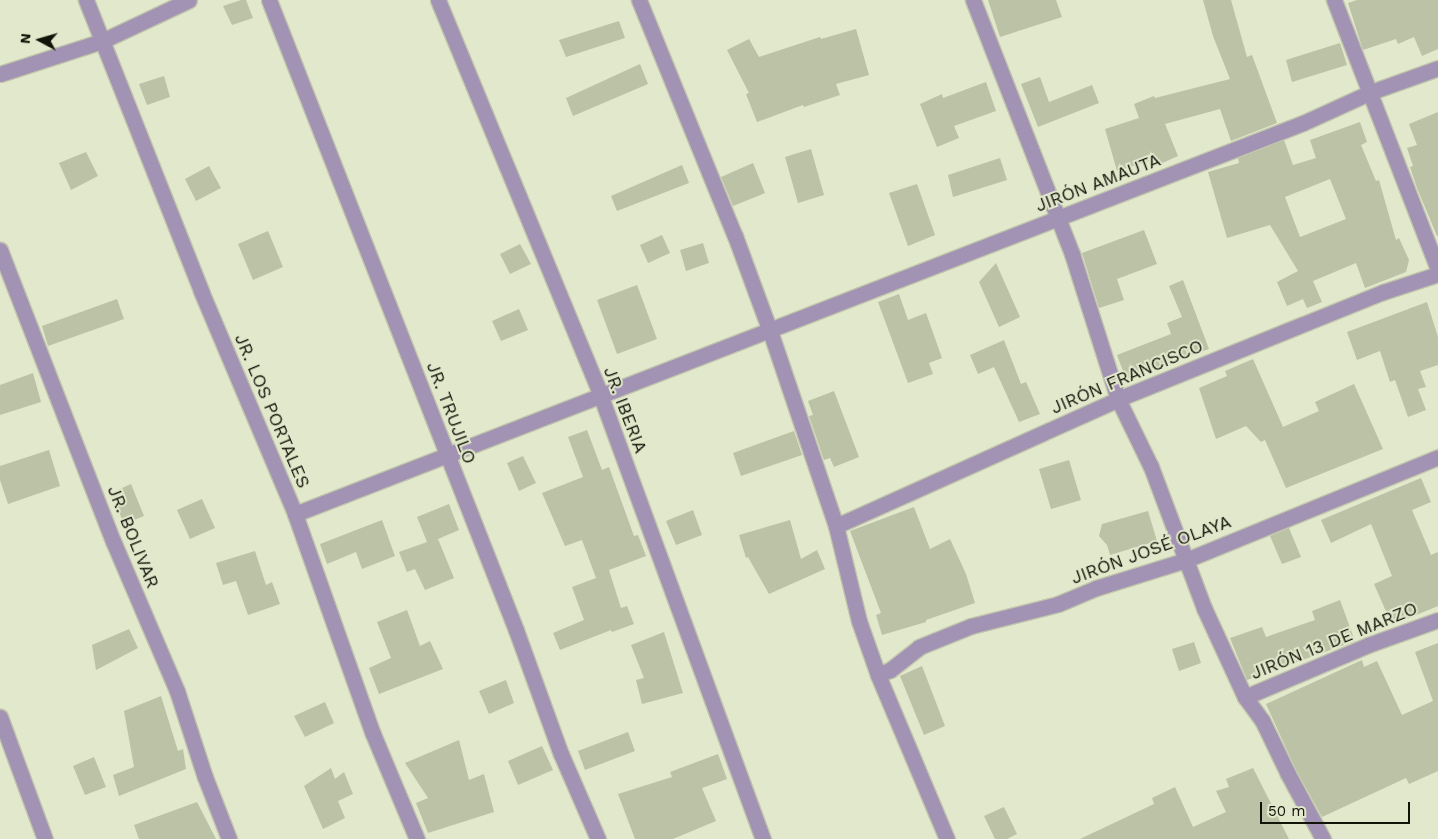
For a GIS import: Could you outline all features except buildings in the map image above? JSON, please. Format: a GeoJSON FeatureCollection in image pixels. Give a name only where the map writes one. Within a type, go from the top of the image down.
{"type":"FeatureCollection","features":[{"type":"Feature","properties":{"kind":"street","name":"JR. LOS PORTALES"},"geometry":{"type":"LineString","coordinates":[[86,0],[201,291],[295,514],[373,734],[417,839]]}},
{"type":"Feature","properties":{"kind":"street"},"geometry":{"type":"LineString","coordinates":[[0,74],[102,41],[189,0]]}},
{"type":"Feature","properties":{"kind":"street","name":"JR. TRUJILO"},"geometry":{"type":"LineString","coordinates":[[269,0],[516,630],[560,754],[598,839]]}},
{"type":"Feature","properties":{"kind":"street","name":"JR. IBERIA"},"geometry":{"type":"LineString","coordinates":[[438,0],[600,394],[763,839]]}},
{"type":"Feature","properties":{"kind":"street"},"geometry":{"type":"LineString","coordinates":[[639,0],[735,236],[770,331],[836,526],[859,621],[878,675],[947,839]]}},
{"type":"Feature","properties":{"kind":"street"},"geometry":{"type":"LineString","coordinates":[[973,0],[1058,218],[1118,400],[1151,467],[1204,608],[1245,697],[1262,720],[1323,839]]}},
{"type":"Feature","properties":{"kind":"street"},"geometry":{"type":"LineString","coordinates":[[1334,0],[1438,272]]}},
{"type":"Feature","properties":{"kind":"street","name":"JIRÓN AMAUTA"},"geometry":{"type":"LineString","coordinates":[[295,514],[447,453],[770,331],[1303,123],[1370,92],[1438,68]]}},
{"type":"Feature","properties":{"kind":"street","name":"JR. BOLIVAR"},"geometry":{"type":"LineString","coordinates":[[0,250],[113,541],[177,691],[205,777],[229,839]]}},
{"type":"Feature","properties":{"kind":"street","name":"JIRÓN FRANCISCO"},"geometry":{"type":"LineString","coordinates":[[836,526],[1118,400],[1383,292],[1438,272]]}},
{"type":"Feature","properties":{"kind":"street","name":"JIRÓN JOSÉ OLAYA"},"geometry":{"type":"LineString","coordinates":[[878,675],[890,670],[919,647],[971,626],[1058,604],[1096,588],[1186,560],[1438,457]]}},
{"type":"Feature","properties":{"kind":"street","name":"JIRÓN 13 DE MARZO"},"geometry":{"type":"LineString","coordinates":[[1245,697],[1368,645],[1438,620]]}},
{"type":"Feature","properties":{"kind":"street"},"geometry":{"type":"LineString","coordinates":[[0,717],[45,839]]}}]}
